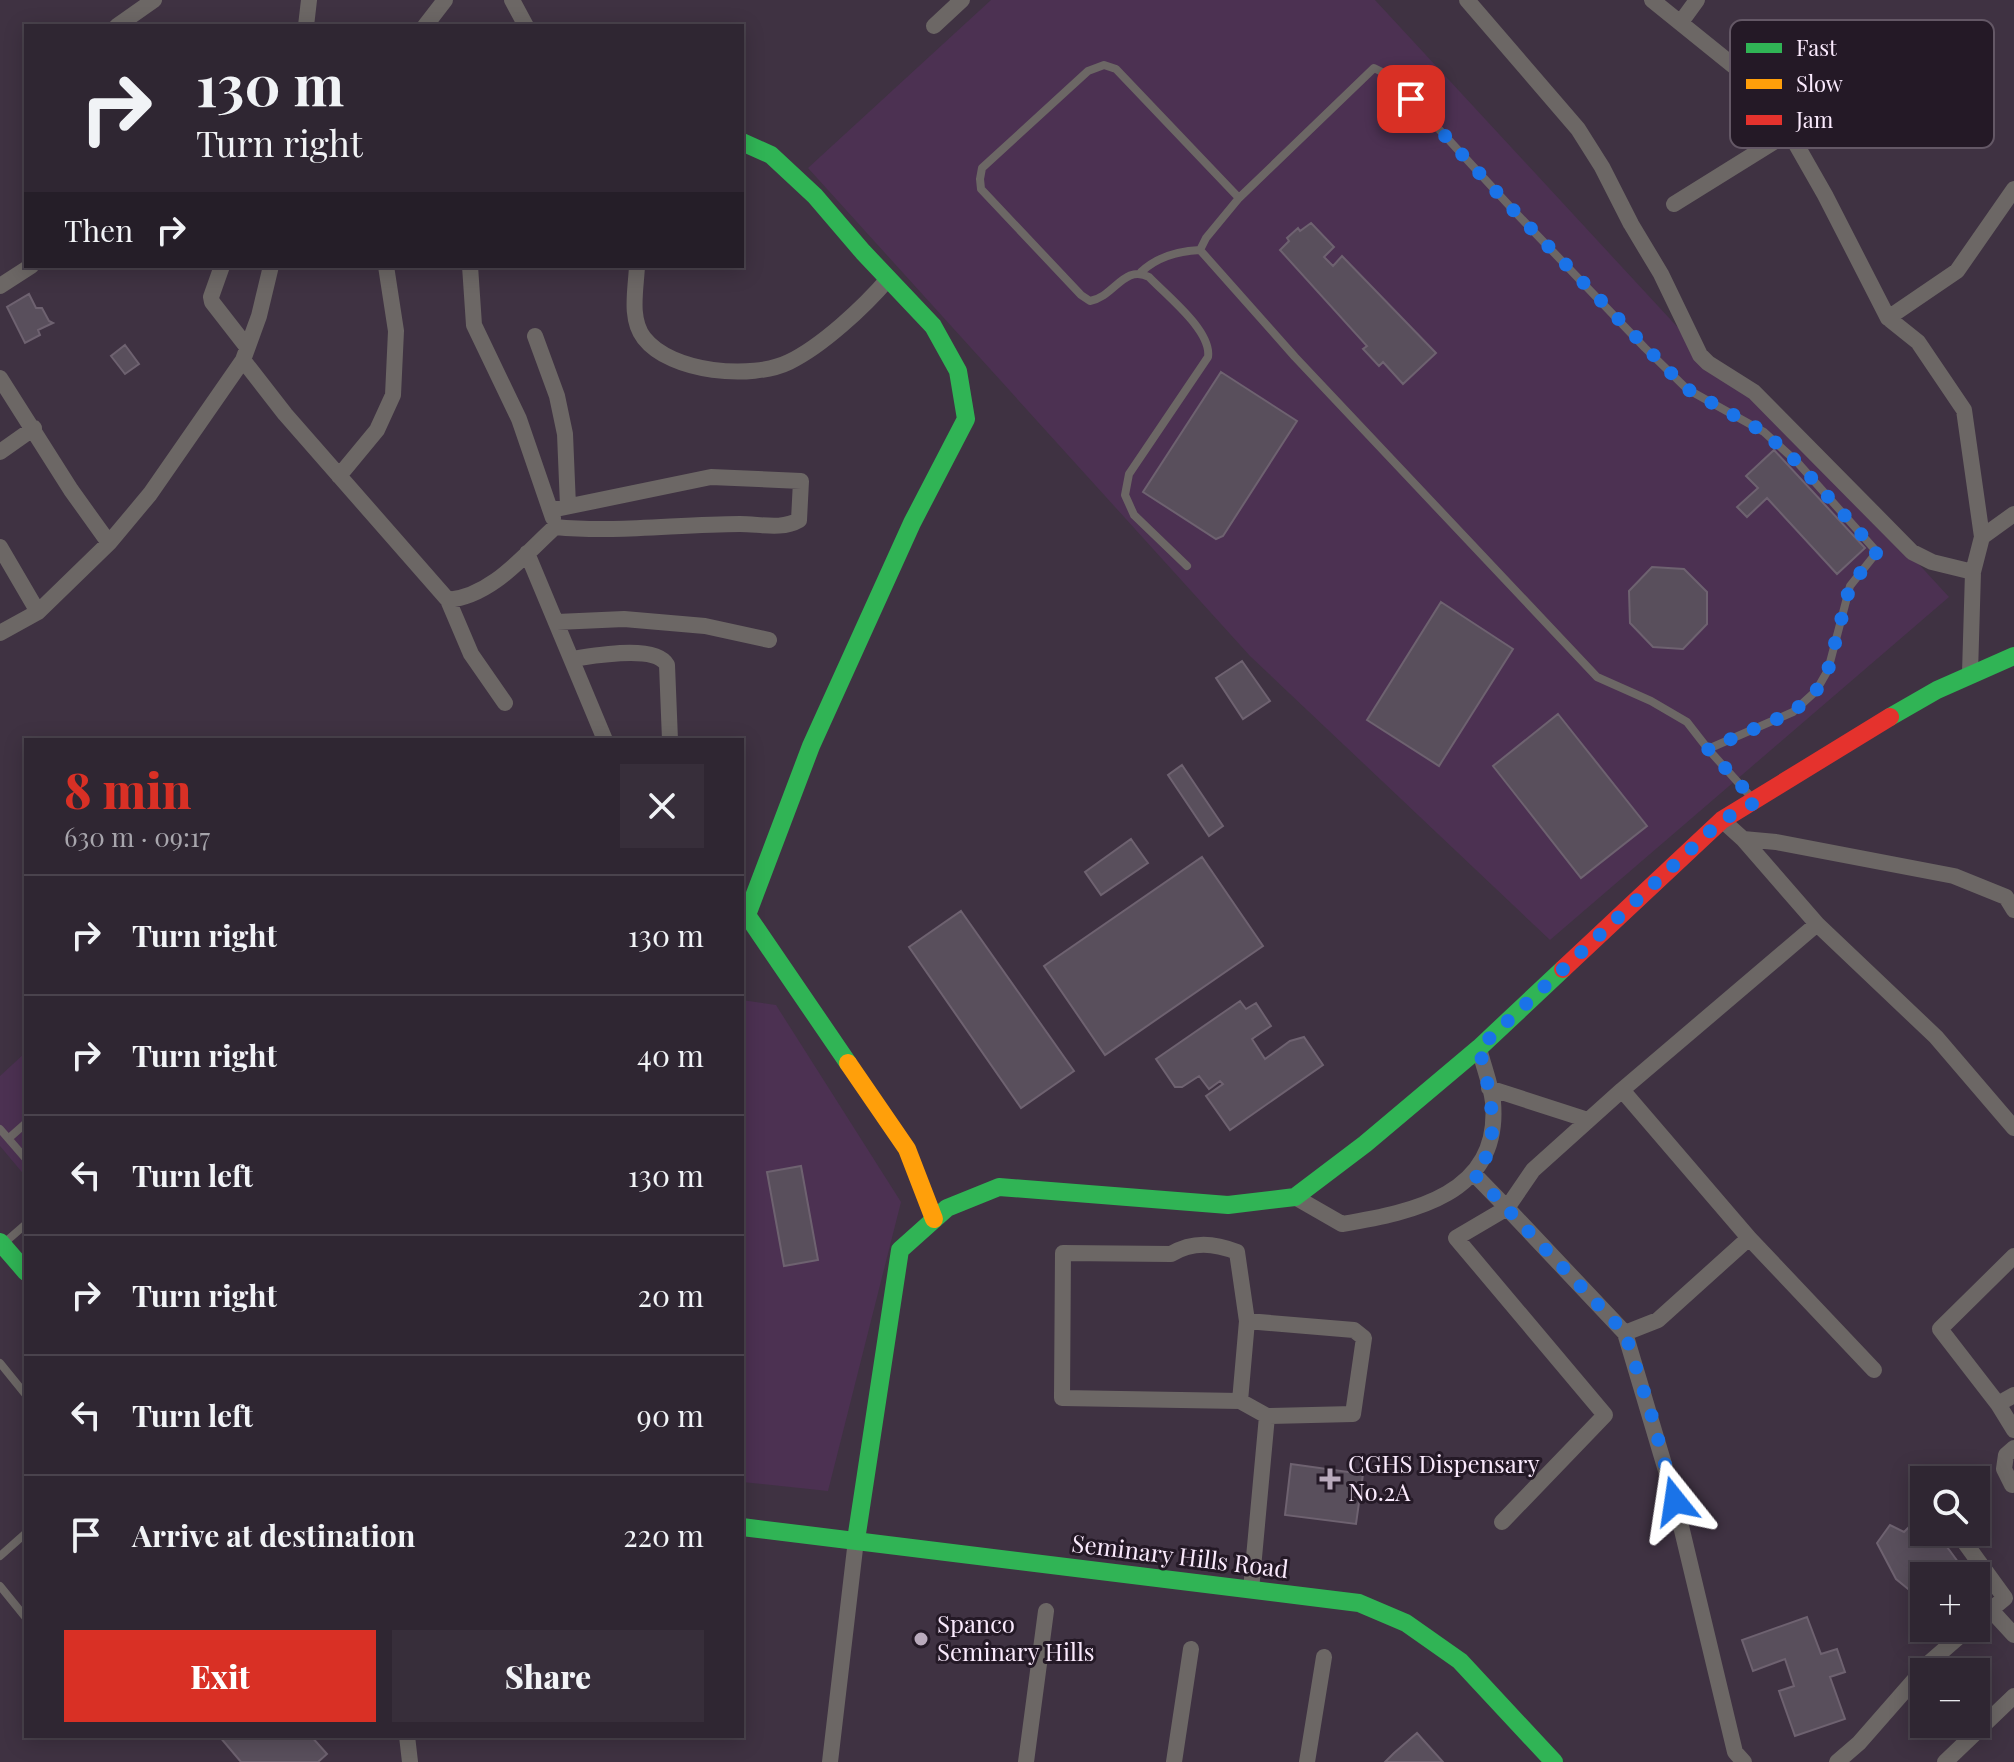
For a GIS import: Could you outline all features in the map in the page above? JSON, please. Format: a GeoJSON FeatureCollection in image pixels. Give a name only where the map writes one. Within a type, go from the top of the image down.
{"type":"FeatureCollection","features":[{"type":"Feature","properties":{"kind":"street"},"geometry":{"type":"LineString","coordinates":[[120,24],[154,0]]}},
{"type":"Feature","properties":{"kind":"street"},"geometry":{"type":"LineString","coordinates":[[306,24],[309,0]]}},
{"type":"Feature","properties":{"kind":"street"},"geometry":{"type":"LineString","coordinates":[[427,24],[445,0]]}},
{"type":"Feature","properties":{"kind":"street"},"geometry":{"type":"LineString","coordinates":[[512,0],[525,24]]}},
{"type":"Feature","properties":{"kind":"street"},"geometry":{"type":"LineString","coordinates":[[934,26],[962,0]]}},
{"type":"Feature","properties":{"kind":"street"},"geometry":{"type":"LineString","coordinates":[[1467,0],[1578,129],[1661,274],[1700,355],[1754,392],[1912,552],[1932,562],[1973,572]]}},
{"type":"Feature","properties":{"kind":"street"},"geometry":{"type":"LineString","coordinates":[[1652,0],[1730,62]]}},
{"type":"Feature","properties":{"kind":"street"},"geometry":{"type":"LineString","coordinates":[[1681,22],[1697,0]]}},
{"type":"Feature","properties":{"kind":"street"},"geometry":{"type":"LineString","coordinates":[[744,143],[771,155],[815,196],[933,326],[958,371],[966,419],[912,523],[811,746],[747,915],[907,1149],[934,1219]]}},
{"type":"Feature","properties":{"kind":"street"},"geometry":{"type":"LineString","coordinates":[[1674,204],[1764,148]]}},
{"type":"Feature","properties":{"kind":"street"},"geometry":{"type":"LineString","coordinates":[[1798,148],[1888,318],[1918,342],[1964,410],[1982,537],[1973,572],[1970,673]]}},
{"type":"Feature","properties":{"kind":"street"},"geometry":{"type":"LineString","coordinates":[[1888,318],[1957,271],[2014,189]]}},
{"type":"Feature","properties":{"kind":"street"},"geometry":{"type":"LineString","coordinates":[[0,286],[28,268]]}},
{"type":"Feature","properties":{"kind":"street"},"geometry":{"type":"LineString","coordinates":[[221,268],[212,302],[245,353],[285,414],[448,600],[471,654],[505,703]]}},
{"type":"Feature","properties":{"kind":"street"},"geometry":{"type":"LineString","coordinates":[[0,633],[38,612],[109,543],[150,494],[245,353],[259,316],[271,268]]}},
{"type":"Feature","properties":{"kind":"street"},"geometry":{"type":"LineString","coordinates":[[339,476],[377,430],[393,395],[396,331],[386,268]]}},
{"type":"Feature","properties":{"kind":"street"},"geometry":{"type":"LineString","coordinates":[[470,268],[474,325],[560,508]]}},
{"type":"Feature","properties":{"kind":"street"},"geometry":{"type":"LineString","coordinates":[[637,268],[634,312],[644,338],[666,356],[704,369],[743,373],[788,363],[837,329],[869,301],[888,279]]}},
{"type":"Feature","properties":{"kind":"street"},"geometry":{"type":"LineString","coordinates":[[448,600],[488,588],[555,527],[560,508],[565,434],[557,396],[535,336]]}},
{"type":"Feature","properties":{"kind":"street"},"geometry":{"type":"LineString","coordinates":[[0,378],[71,490],[109,543]]}},
{"type":"Feature","properties":{"kind":"street"},"geometry":{"type":"LineString","coordinates":[[0,452],[34,428]]}},
{"type":"Feature","properties":{"kind":"street"},"geometry":{"type":"LineString","coordinates":[[555,527],[601,531],[739,524],[789,526],[799,520],[801,481],[711,477],[560,508]]}},
{"type":"Feature","properties":{"kind":"street"},"geometry":{"type":"LineString","coordinates":[[1982,537],[2014,514]]}},
{"type":"Feature","properties":{"kind":"street"},"geometry":{"type":"LineString","coordinates":[[0,547],[38,612]]}},
{"type":"Feature","properties":{"kind":"street"},"geometry":{"type":"LineString","coordinates":[[527,553],[572,659],[600,736]]}},
{"type":"Feature","properties":{"kind":"street"},"geometry":{"type":"LineString","coordinates":[[557,622],[624,619],[705,626],[769,640]]}},
{"type":"Feature","properties":{"kind":"street"},"geometry":{"type":"LineString","coordinates":[[572,659],[608,654],[655,654],[663,658],[667,665],[670,738]]}},
{"type":"Feature","properties":{"kind":"street"},"geometry":{"type":"LineString","coordinates":[[830,1762],[856,1540],[900,1250],[947,1208],[999,1187],[1228,1205],[1295,1197],[1365,1144],[1479,1048],[1722,820],[1756,802],[1912,702],[1970,673],[2014,656]]}},
{"type":"Feature","properties":{"kind":"street"},"geometry":{"type":"LineString","coordinates":[[1722,820],[1743,839],[1817,924],[1936,1037],[2014,1128]]}},
{"type":"Feature","properties":{"kind":"street"},"geometry":{"type":"LineString","coordinates":[[1743,839],[1776,842],[1954,876],[2006,897],[2014,910]]}},
{"type":"Feature","properties":{"kind":"street"},"geometry":{"type":"LineString","coordinates":[[1502,1522],[1605,1415],[1456,1238],[1507,1208],[1533,1170],[1817,924]]}},
{"type":"Feature","properties":{"kind":"street"},"geometry":{"type":"LineString","coordinates":[[1295,1197],[1342,1224],[1394,1215],[1439,1199],[1478,1170],[1489,1147],[1493,1102],[1479,1048]]}},
{"type":"Feature","properties":{"kind":"street"},"geometry":{"type":"LineString","coordinates":[[1489,1088],[1588,1120]]}},
{"type":"Feature","properties":{"kind":"street"},"geometry":{"type":"LineString","coordinates":[[1622,1090],[1749,1238],[1874,1370]]}},
{"type":"Feature","properties":{"kind":"street"},"geometry":{"type":"LineString","coordinates":[[1473,1173],[1625,1333],[1675,1501],[1735,1752],[1744,1762]]}},
{"type":"Feature","properties":{"kind":"street"},"geometry":{"type":"LineString","coordinates":[[1625,1333],[1658,1320],[1749,1238]]}},
{"type":"Feature","properties":{"kind":"street"},"geometry":{"type":"LineString","coordinates":[[1,1243],[24,1270]]}},
{"type":"Feature","properties":{"kind":"street"},"geometry":{"type":"LineString","coordinates":[[1240,1401],[1247,1321],[1237,1252],[1207,1244],[1183,1247],[1171,1254],[1063,1253],[1062,1398],[1240,1401],[1267,1416],[1353,1414],[1364,1338],[1354,1330],[1247,1321]]}},
{"type":"Feature","properties":{"kind":"street"},"geometry":{"type":"LineString","coordinates":[[2014,1256],[1940,1329],[1998,1404],[2014,1430]]}},
{"type":"Feature","properties":{"kind":"street"},"geometry":{"type":"LineString","coordinates":[[1998,1404],[2014,1395]]}},
{"type":"Feature","properties":{"kind":"street"},"geometry":{"type":"LineString","coordinates":[[1251,1590],[1267,1416]]}},
{"type":"Feature","properties":{"kind":"street"},"geometry":{"type":"LineString","coordinates":[[2012,1485],[2004,1469],[2006,1455],[2014,1448]]}},
{"type":"Feature","properties":{"kind":"street","name":"Seminary Hills Road"},"geometry":{"type":"LineString","coordinates":[[744,1527],[1359,1603],[1406,1623],[1460,1661],[1554,1762]]}},
{"type":"Feature","properties":{"kind":"street"},"geometry":{"type":"LineString","coordinates":[[1967,1546],[2005,1598],[1991,1610],[2014,1635]]}},
{"type":"Feature","properties":{"kind":"street"},"geometry":{"type":"LineString","coordinates":[[1026,1762],[1046,1611]]}},
{"type":"Feature","properties":{"kind":"street"},"geometry":{"type":"LineString","coordinates":[[1837,1762],[1859,1743],[1930,1662],[1953,1642]]}},
{"type":"Feature","properties":{"kind":"street"},"geometry":{"type":"LineString","coordinates":[[1174,1762],[1191,1649]]}},
{"type":"Feature","properties":{"kind":"street"},"geometry":{"type":"LineString","coordinates":[[1307,1762],[1324,1657]]}},
{"type":"Feature","properties":{"kind":"street"},"geometry":{"type":"LineString","coordinates":[[1945,1762],[2014,1696]]}},
{"type":"Feature","properties":{"kind":"street"},"geometry":{"type":"LineString","coordinates":[[407,1738],[410,1762]]}},
{"type":"Feature","properties":{"kind":"lane"},"geometry":{"type":"LineString","coordinates":[[1200,250],[1184,251],[1151,263],[1141,272],[1131,273],[1099,299],[1090,301],[981,189],[982,168],[1088,71],[1104,65],[1116,69],[1239,198]]}},
{"type":"Feature","properties":{"kind":"lane"},"geometry":{"type":"LineString","coordinates":[[1200,250],[1206,238],[1239,198],[1374,68],[1390,76],[1516,213],[1687,389],[1764,432],[1798,463],[1877,552],[1850,586],[1828,670],[1816,691],[1793,712],[1708,749]]}},
{"type":"Feature","properties":{"kind":"lane"},"geometry":{"type":"LineString","coordinates":[[1200,250],[1285,346],[1597,677],[1651,701],[1687,722],[1756,802]]}},
{"type":"Feature","properties":{"kind":"lane"},"geometry":{"type":"LineString","coordinates":[[1141,272],[1204,334],[1209,348],[1202,367],[1129,474],[1125,495],[1134,515],[1187,566]]}},
{"type":"Feature","properties":{"kind":"lane"},"geometry":{"type":"LineString","coordinates":[[9,1138],[24,1125]]}},
{"type":"Feature","properties":{"kind":"lane"},"geometry":{"type":"LineString","coordinates":[[0,1129],[24,1157]]}},
{"type":"Feature","properties":{"kind":"lane"},"geometry":{"type":"LineString","coordinates":[[1,1243],[24,1226]]}},
{"type":"Feature","properties":{"kind":"lane"},"geometry":{"type":"LineString","coordinates":[[0,1363],[24,1393]]}},
{"type":"Feature","properties":{"kind":"lane"},"geometry":{"type":"LineString","coordinates":[[0,1556],[24,1535]]}},
{"type":"Feature","properties":{"kind":"lane"},"geometry":{"type":"LineString","coordinates":[[0,1586],[24,1616]]}},
{"type":"Feature","properties":{"kind":"shaded area"},"geometry":{"type":"Polygon","coordinates":[[[991,0],[1375,0],[1695,346],[1753,384],[1949,597],[1550,940],[1250,656],[808,168],[991,0]]]}},
{"type":"Feature","properties":{"kind":"shaded area"},"geometry":{"type":"Polygon","coordinates":[[[744,1000],[776,1005],[901,1202],[828,1491],[744,1482],[744,1000]]]}},
{"type":"Feature","properties":{"kind":"shaded area"},"geometry":{"type":"Polygon","coordinates":[[[24,1054],[24,1175],[0,1146],[0,1076],[24,1054]]]}},
{"type":"Feature","properties":{"kind":"building"},"geometry":{"type":"Polygon","coordinates":[[[1311,223],[1334,247],[1324,257],[1333,266],[1342,256],[1436,353],[1403,384],[1383,362],[1379,366],[1363,349],[1367,346],[1280,250],[1298,228],[1300,231],[1311,223]]]}},
{"type":"Feature","properties":{"kind":"building"},"geometry":{"type":"Polygon","coordinates":[[[29,294],[36,308],[42,308],[53,323],[38,330],[40,335],[25,343],[7,307],[29,294]]]}},
{"type":"Feature","properties":{"kind":"building"},"geometry":{"type":"Polygon","coordinates":[[[125,345],[139,364],[125,374],[111,356],[125,345]]]}},
{"type":"Feature","properties":{"kind":"building"},"geometry":{"type":"Polygon","coordinates":[[[1221,372],[1297,421],[1223,536],[1216,539],[1143,492],[1221,372]]]}},
{"type":"Feature","properties":{"kind":"building"},"geometry":{"type":"Polygon","coordinates":[[[1774,450],[1865,548],[1837,574],[1767,498],[1747,517],[1737,507],[1758,488],[1746,476],[1774,450]]]}},
{"type":"Feature","properties":{"kind":"building"},"geometry":{"type":"Polygon","coordinates":[[[1652,567],[1684,569],[1707,592],[1707,624],[1683,649],[1653,647],[1630,623],[1629,591],[1652,567]]]}},
{"type":"Feature","properties":{"kind":"building"},"geometry":{"type":"Polygon","coordinates":[[[1441,602],[1513,649],[1439,766],[1367,720],[1441,602]]]}},
{"type":"Feature","properties":{"kind":"building"},"geometry":{"type":"Polygon","coordinates":[[[1242,661],[1270,701],[1243,719],[1216,678],[1242,661]]]}},
{"type":"Feature","properties":{"kind":"building"},"geometry":{"type":"Polygon","coordinates":[[[1558,714],[1647,826],[1581,878],[1493,766],[1558,714]]]}},
{"type":"Feature","properties":{"kind":"building"},"geometry":{"type":"Polygon","coordinates":[[[1182,765],[1223,826],[1209,836],[1168,775],[1182,765]]]}},
{"type":"Feature","properties":{"kind":"building"},"geometry":{"type":"Polygon","coordinates":[[[1131,839],[1148,863],[1101,895],[1085,872],[1131,839]]]}},
{"type":"Feature","properties":{"kind":"building"},"geometry":{"type":"Polygon","coordinates":[[[1202,857],[1263,946],[1105,1055],[1044,966],[1202,857]]]}},
{"type":"Feature","properties":{"kind":"building"},"geometry":{"type":"Polygon","coordinates":[[[961,911],[1074,1071],[1021,1108],[909,947],[961,911]]]}},
{"type":"Feature","properties":{"kind":"building"},"geometry":{"type":"Polygon","coordinates":[[[1240,1001],[1246,1009],[1256,1003],[1271,1026],[1252,1039],[1265,1059],[1290,1041],[1304,1037],[1323,1065],[1230,1130],[1206,1096],[1223,1084],[1220,1081],[1209,1089],[1199,1076],[1182,1087],[1175,1087],[1156,1059],[1240,1001]]]}},
{"type":"Feature","properties":{"kind":"building"},"geometry":{"type":"Polygon","coordinates":[[[801,1166],[818,1260],[784,1266],[767,1172],[801,1166]]]}},
{"type":"Feature","properties":{"kind":"building"},"geometry":{"type":"Polygon","coordinates":[[[1291,1464],[1363,1474],[1356,1524],[1285,1515],[1291,1464]]]}},
{"type":"Feature","properties":{"kind":"building"},"geometry":{"type":"Polygon","coordinates":[[[1890,1525],[1904,1532],[1910,1526],[1910,1546],[1946,1546],[1958,1562],[1910,1562],[1910,1590],[1896,1579],[1877,1543],[1890,1525]]]}},
{"type":"Feature","properties":{"kind":"building"},"geometry":{"type":"Polygon","coordinates":[[[1807,1617],[1821,1654],[1837,1649],[1845,1672],[1830,1677],[1845,1719],[1795,1736],[1779,1691],[1794,1686],[1785,1659],[1753,1671],[1742,1640],[1807,1617]]]}},
{"type":"Feature","properties":{"kind":"building"},"geometry":{"type":"Polygon","coordinates":[[[1417,1733],[1443,1762],[1385,1762],[1394,1753],[1417,1733]]]}},
{"type":"Feature","properties":{"kind":"building"},"geometry":{"type":"Polygon","coordinates":[[[221,1738],[313,1738],[327,1754],[318,1762],[241,1762],[221,1738]]]}},
{"type":"Feature","properties":{"kind":"traffic: fast"},"geometry":{"type":"LineString","coordinates":[[744,143],[771,155],[815,196],[933,326],[958,371],[966,419],[912,523],[811,746],[747,915],[848,1063]]}},
{"type":"Feature","properties":{"kind":"traffic: fast"},"geometry":{"type":"LineString","coordinates":[[1890,717],[1937,690],[2014,656]]}},
{"type":"Feature","properties":{"kind":"traffic: fast"},"geometry":{"type":"LineString","coordinates":[[856,1540],[900,1250],[947,1208],[999,1187],[1228,1205],[1295,1197],[1365,1144],[1479,1048],[1563,969]]}},
{"type":"Feature","properties":{"kind":"traffic: fast"},"geometry":{"type":"LineString","coordinates":[[0,1242],[24,1270]]}},
{"type":"Feature","properties":{"kind":"traffic: fast"},"geometry":{"type":"LineString","coordinates":[[744,1527],[1359,1603],[1406,1623],[1460,1661],[1554,1762]]}},
{"type":"Feature","properties":{"kind":"traffic: slow"},"geometry":{"type":"LineString","coordinates":[[848,1063],[907,1149],[934,1219]]}},
{"type":"Feature","properties":{"kind":"traffic: jam"},"geometry":{"type":"LineString","coordinates":[[1563,969],[1722,820],[1890,717]]}},
{"type":"Feature","properties":{"kind":"place","name":"CGHS Dispensary No.2A"},"geometry":{"type":"Point","coordinates":[1330,1479]}},
{"type":"Feature","properties":{"kind":"place","name":"Spanco Seminary Hills"},"geometry":{"type":"Point","coordinates":[921,1639]}},
{"type":"Feature","properties":{"kind":"route"},"geometry":{"type":"LineString","coordinates":[[1411,99],[1516,213],[1687,389],[1764,432],[1798,463],[1877,552],[1850,586],[1828,670],[1816,691],[1793,712],[1708,749],[1756,802],[1722,820],[1479,1048],[1493,1102],[1489,1147],[1478,1170],[1473,1173],[1625,1333],[1675,1501]]}}]}
